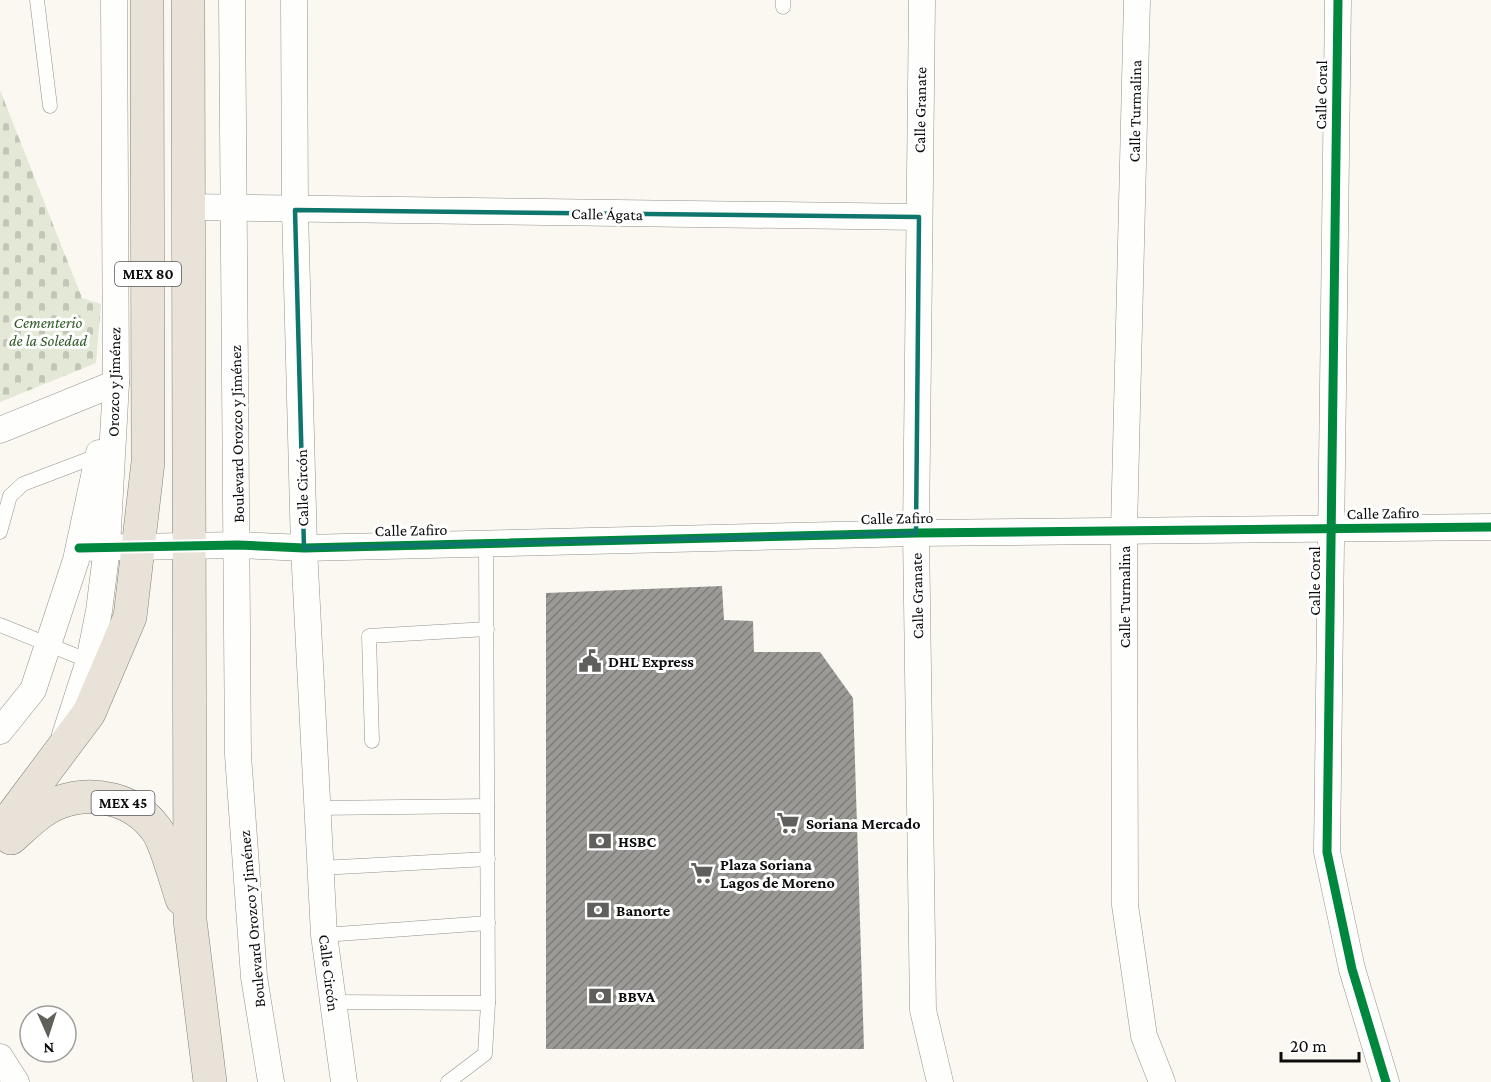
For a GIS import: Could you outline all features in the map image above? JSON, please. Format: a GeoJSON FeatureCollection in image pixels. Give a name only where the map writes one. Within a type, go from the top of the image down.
{"type":"FeatureCollection","features":[{"type":"Feature","properties":{"kind":"highway","name":"Orozco y Jiménez"},"geometry":{"type":"LineString","coordinates":[[123,547],[148,462],[147,0]]}},
{"type":"Feature","properties":{"kind":"highway","name":"MEX 80"},"geometry":{"type":"LineString","coordinates":[[188,0],[190,920]]}},
{"type":"Feature","properties":{"kind":"highway","name":"MEX 80"},"geometry":{"type":"LineString","coordinates":[[0,832],[89,713],[130,617],[123,547]]}},
{"type":"Feature","properties":{"kind":"highway","name":"MEX 45"},"geometry":{"type":"LineString","coordinates":[[0,847],[59,802],[89,796],[116,799],[138,811],[157,830],[190,920],[210,1082]]}},
{"type":"Feature","properties":{"kind":"street","name":"Orozco y Jiménez"},"geometry":{"type":"LineString","coordinates":[[58,757],[89,662],[99,611],[123,547],[106,454],[116,383],[114,0]]}},
{"type":"Feature","properties":{"kind":"street","name":"Boulevard Orozco y Jiménez"},"geometry":{"type":"LineString","coordinates":[[232,0],[238,755],[254,977],[270,1082]]}},
{"type":"Feature","properties":{"kind":"street","name":"Calle Circón"},"geometry":{"type":"LineString","coordinates":[[294,0],[295,210],[304,548],[324,935],[344,1082]]}},
{"type":"Feature","properties":{"kind":"street","name":"Calle Granate"},"geometry":{"type":"LineString","coordinates":[[922,0],[916,532],[923,1010],[940,1082]]}},
{"type":"Feature","properties":{"kind":"street","name":"Calle Turmalina"},"geometry":{"type":"LineString","coordinates":[[1137,0],[1124,530],[1125,905],[1144,1036],[1162,1082]]}},
{"type":"Feature","properties":{"kind":"street","name":"Calle Coral"},"geometry":{"type":"LineString","coordinates":[[1338,0],[1329,528],[1327,852],[1352,969],[1386,1082]]}},
{"type":"Feature","properties":{"kind":"street","name":"Calle Ágata"},"geometry":{"type":"LineString","coordinates":[[188,207],[919,217]]}},
{"type":"Feature","properties":{"kind":"street"},"geometry":{"type":"LineString","coordinates":[[0,430],[116,383]]}},
{"type":"Feature","properties":{"kind":"street"},"geometry":{"type":"LineString","coordinates":[[0,731],[33,690],[79,548],[106,454]]}},
{"type":"Feature","properties":{"kind":"street","name":"Calle Zafiro"},"geometry":{"type":"LineString","coordinates":[[79,548],[238,544],[304,548],[916,532],[1491,526]]}},
{"type":"Feature","properties":{"kind":"street"},"geometry":{"type":"LineString","coordinates":[[0,1057],[16,1082]]}},
{"type":"Feature","properties":{"kind":"lane"},"geometry":{"type":"LineString","coordinates":[[37,0],[50,106]]}},
{"type":"Feature","properties":{"kind":"lane"},"geometry":{"type":"LineString","coordinates":[[0,532],[10,496],[23,484],[106,454]]}},
{"type":"Feature","properties":{"kind":"lane"},"geometry":{"type":"LineString","coordinates":[[448,1082],[485,1054],[488,1003],[486,543]]}},
{"type":"Feature","properties":{"kind":"lane"},"geometry":{"type":"LineString","coordinates":[[0,625],[89,662]]}},
{"type":"Feature","properties":{"kind":"lane"},"geometry":{"type":"LineString","coordinates":[[372,741],[369,636],[487,629]]}},
{"type":"Feature","properties":{"kind":"lane"},"geometry":{"type":"LineString","coordinates":[[317,808],[487,806]]}},
{"type":"Feature","properties":{"kind":"lane"},"geometry":{"type":"LineString","coordinates":[[320,868],[488,859]]}},
{"type":"Feature","properties":{"kind":"lane"},"geometry":{"type":"LineString","coordinates":[[324,935],[488,923]]}},
{"type":"Feature","properties":{"kind":"lane"},"geometry":{"type":"LineString","coordinates":[[333,1002],[488,1003]]}},
{"type":"Feature","properties":{"kind":"highlighted area"},"geometry":{"type":"Polygon","coordinates":[[[295,210],[919,217],[916,533],[304,548],[295,210]]]}},
{"type":"Feature","properties":{"kind":"green space","name":"Cementerio de la Soledad"},"geometry":{"type":"Polygon","coordinates":[[[0,90],[82,298],[101,304],[96,363],[0,402],[0,90]]]}},
{"type":"Feature","properties":{"kind":"building","name":"Plaza Soriana Lagos de Moreno"},"geometry":{"type":"Polygon","coordinates":[[[722,586],[724,620],[753,621],[754,652],[820,652],[853,698],[864,1049],[546,1049],[546,593],[722,586]]]}},
{"type":"Feature","properties":{"kind":"cycle path"},"geometry":{"type":"LineString","coordinates":[[1338,0],[1327,852],[1352,969],[1386,1082]]}},
{"type":"Feature","properties":{"kind":"cycle path"},"geometry":{"type":"LineString","coordinates":[[79,548],[238,545],[304,548],[916,533],[1491,527]]}},
{"type":"Feature","properties":{"kind":"place","name":"DHL Express"},"geometry":{"type":"Point","coordinates":[590,661]}},
{"type":"Feature","properties":{"kind":"place","name":"Soriana Mercado"},"geometry":{"type":"Point","coordinates":[788,823]}},
{"type":"Feature","properties":{"kind":"place","name":"HSBC"},"geometry":{"type":"Point","coordinates":[600,841]}},
{"type":"Feature","properties":{"kind":"place","name":"Plaza Soriana Lagos de Moreno"},"geometry":{"type":"Point","coordinates":[702,873]}},
{"type":"Feature","properties":{"kind":"place","name":"Banorte"},"geometry":{"type":"Point","coordinates":[598,910]}},
{"type":"Feature","properties":{"kind":"place","name":"BBVA"},"geometry":{"type":"Point","coordinates":[600,996]}}]}
